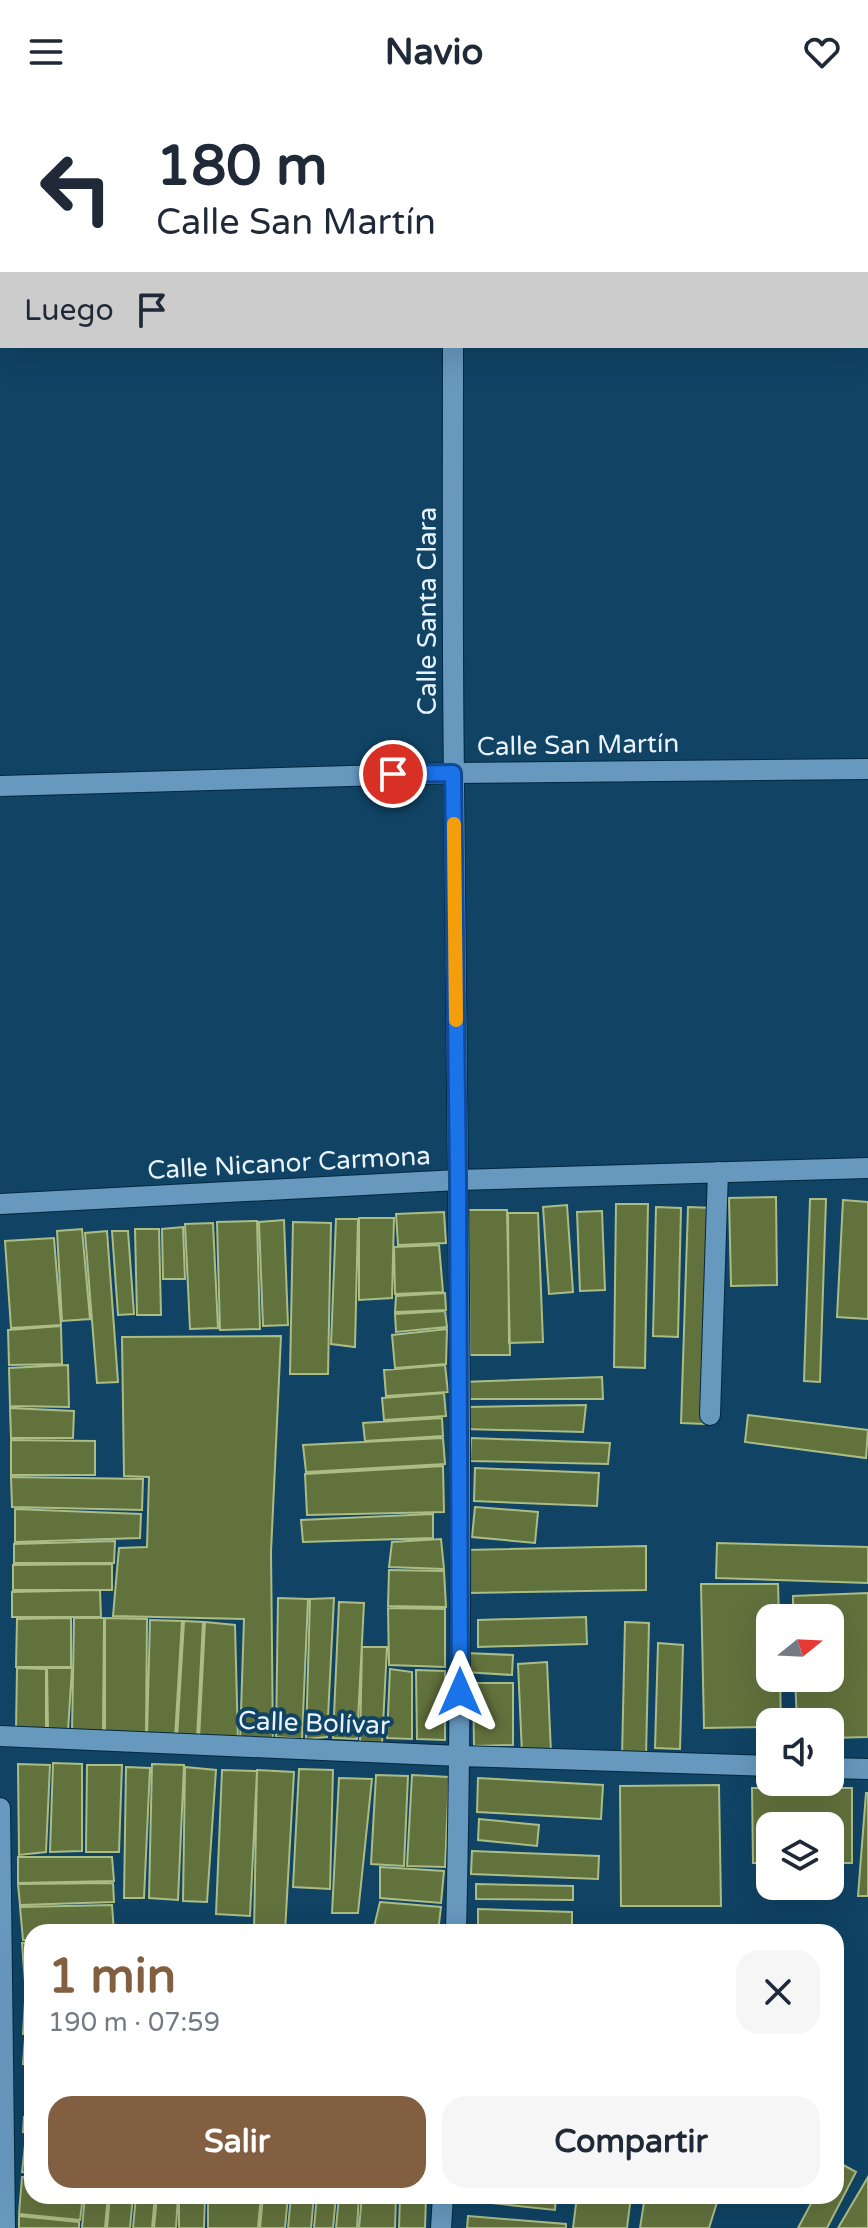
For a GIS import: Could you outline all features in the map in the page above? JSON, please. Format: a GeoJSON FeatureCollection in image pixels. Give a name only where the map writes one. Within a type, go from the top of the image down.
{"type":"FeatureCollection","features":[{"type":"Feature","properties":{"kind":"street","name":"Calle Santa Clara"},"geometry":{"type":"LineString","coordinates":[[453,348],[460,1756],[456,1924]]}},
{"type":"Feature","properties":{"kind":"street","name":"Calle San Martín"},"geometry":{"type":"LineString","coordinates":[[0,786],[453,773],[868,769]]}},
{"type":"Feature","properties":{"kind":"street","name":"Calle Nicanor Carmona"},"geometry":{"type":"LineString","coordinates":[[0,1204],[458,1180],[868,1168]]}},
{"type":"Feature","properties":{"kind":"street"},"geometry":{"type":"LineString","coordinates":[[710,1415],[718,1172]]}},
{"type":"Feature","properties":{"kind":"street","name":"Calle Bolívar"},"geometry":{"type":"LineString","coordinates":[[0,1736],[756,1766]]}},
{"type":"Feature","properties":{"kind":"street"},"geometry":{"type":"LineString","coordinates":[[844,1768],[868,1769]]}},
{"type":"Feature","properties":{"kind":"street"},"geometry":{"type":"LineString","coordinates":[[0,1808],[5,2228]]}},
{"type":"Feature","properties":{"kind":"street"},"geometry":{"type":"LineString","coordinates":[[441,2228],[442,2204]]}},
{"type":"Feature","properties":{"kind":"building"},"geometry":{"type":"Polygon","coordinates":[[[776,1197],[777,1285],[731,1286],[729,1198],[776,1197]]]}},
{"type":"Feature","properties":{"kind":"building"},"geometry":{"type":"Polygon","coordinates":[[[810,1199],[826,1199],[820,1382],[804,1381],[810,1199]]]}},
{"type":"Feature","properties":{"kind":"building"},"geometry":{"type":"Polygon","coordinates":[[[843,1200],[868,1202],[868,1319],[837,1317],[843,1200]]]}},
{"type":"Feature","properties":{"kind":"building"},"geometry":{"type":"Polygon","coordinates":[[[616,1204],[648,1204],[645,1368],[614,1367],[616,1204]]]}},
{"type":"Feature","properties":{"kind":"building"},"geometry":{"type":"Polygon","coordinates":[[[567,1205],[573,1292],[549,1294],[543,1207],[567,1205]]]}},
{"type":"Feature","properties":{"kind":"building"},"geometry":{"type":"Polygon","coordinates":[[[656,1207],[681,1208],[678,1337],[653,1336],[656,1207]]]}},
{"type":"Feature","properties":{"kind":"building"},"geometry":{"type":"Polygon","coordinates":[[[688,1207],[712,1208],[705,1424],[681,1423],[688,1207]]]}},
{"type":"Feature","properties":{"kind":"building"},"geometry":{"type":"Polygon","coordinates":[[[468,1210],[507,1210],[510,1355],[470,1355],[468,1210]]]}},
{"type":"Feature","properties":{"kind":"building"},"geometry":{"type":"Polygon","coordinates":[[[602,1211],[605,1290],[580,1291],[577,1212],[602,1211]]]}},
{"type":"Feature","properties":{"kind":"building"},"geometry":{"type":"Polygon","coordinates":[[[444,1212],[446,1243],[398,1245],[396,1214],[444,1212]]]}},
{"type":"Feature","properties":{"kind":"building"},"geometry":{"type":"Polygon","coordinates":[[[508,1213],[538,1213],[543,1342],[509,1343],[508,1213]]]}},
{"type":"Feature","properties":{"kind":"building"},"geometry":{"type":"Polygon","coordinates":[[[359,1218],[394,1218],[392,1298],[359,1300],[359,1218]]]}},
{"type":"Feature","properties":{"kind":"building"},"geometry":{"type":"Polygon","coordinates":[[[336,1219],[358,1219],[355,1347],[331,1344],[336,1219]]]}},
{"type":"Feature","properties":{"kind":"building"},"geometry":{"type":"Polygon","coordinates":[[[284,1220],[288,1325],[263,1326],[259,1222],[284,1220]]]}},
{"type":"Feature","properties":{"kind":"building"},"geometry":{"type":"Polygon","coordinates":[[[257,1221],[260,1329],[220,1330],[217,1222],[257,1221]]]}},
{"type":"Feature","properties":{"kind":"building"},"geometry":{"type":"Polygon","coordinates":[[[293,1222],[331,1223],[328,1374],[290,1374],[293,1222]]]}},
{"type":"Feature","properties":{"kind":"building"},"geometry":{"type":"Polygon","coordinates":[[[213,1223],[218,1328],[190,1329],[185,1224],[213,1223]]]}},
{"type":"Feature","properties":{"kind":"building"},"geometry":{"type":"Polygon","coordinates":[[[183,1227],[185,1279],[163,1279],[162,1229],[183,1227]]]}},
{"type":"Feature","properties":{"kind":"building"},"geometry":{"type":"Polygon","coordinates":[[[82,1229],[90,1319],[62,1321],[57,1231],[82,1229]]]}},
{"type":"Feature","properties":{"kind":"building"},"geometry":{"type":"Polygon","coordinates":[[[135,1229],[159,1229],[161,1315],[137,1315],[135,1229]]]}},
{"type":"Feature","properties":{"kind":"building"},"geometry":{"type":"Polygon","coordinates":[[[107,1231],[118,1382],[97,1383],[85,1233],[107,1231]]]}},
{"type":"Feature","properties":{"kind":"building"},"geometry":{"type":"Polygon","coordinates":[[[112,1231],[128,1231],[134,1314],[118,1315],[112,1231]]]}},
{"type":"Feature","properties":{"kind":"building"},"geometry":{"type":"Polygon","coordinates":[[[54,1238],[61,1325],[11,1328],[5,1241],[54,1238]]]}},
{"type":"Feature","properties":{"kind":"building"},"geometry":{"type":"Polygon","coordinates":[[[439,1245],[443,1292],[395,1294],[394,1247],[439,1245]]]}},
{"type":"Feature","properties":{"kind":"building"},"geometry":{"type":"Polygon","coordinates":[[[445,1293],[446,1310],[395,1312],[396,1296],[445,1293]]]}},
{"type":"Feature","properties":{"kind":"building"},"geometry":{"type":"Polygon","coordinates":[[[445,1311],[447,1327],[396,1332],[395,1314],[445,1311]]]}},
{"type":"Feature","properties":{"kind":"building"},"geometry":{"type":"Polygon","coordinates":[[[61,1326],[62,1364],[9,1365],[8,1330],[61,1326]]]}},
{"type":"Feature","properties":{"kind":"building"},"geometry":{"type":"Polygon","coordinates":[[[447,1329],[446,1364],[395,1368],[392,1335],[447,1329]]]}},
{"type":"Feature","properties":{"kind":"building"},"geometry":{"type":"Polygon","coordinates":[[[281,1336],[271,1552],[273,1744],[240,1742],[244,1619],[113,1616],[119,1548],[147,1547],[149,1477],[124,1476],[122,1337],[281,1336]]]}},
{"type":"Feature","properties":{"kind":"building"},"geometry":{"type":"Polygon","coordinates":[[[68,1365],[69,1407],[10,1406],[9,1368],[68,1365]]]}},
{"type":"Feature","properties":{"kind":"building"},"geometry":{"type":"Polygon","coordinates":[[[445,1365],[448,1392],[386,1396],[384,1370],[445,1365]]]}},
{"type":"Feature","properties":{"kind":"building"},"geometry":{"type":"Polygon","coordinates":[[[602,1377],[603,1399],[465,1399],[462,1382],[602,1377]]]}},
{"type":"Feature","properties":{"kind":"building"},"geometry":{"type":"Polygon","coordinates":[[[444,1393],[446,1416],[384,1420],[382,1398],[444,1393]]]}},
{"type":"Feature","properties":{"kind":"building"},"geometry":{"type":"Polygon","coordinates":[[[586,1405],[583,1432],[464,1429],[466,1407],[586,1405]]]}},
{"type":"Feature","properties":{"kind":"building"},"geometry":{"type":"Polygon","coordinates":[[[10,1408],[74,1411],[73,1438],[11,1438],[10,1408]]]}},
{"type":"Feature","properties":{"kind":"building"},"geometry":{"type":"Polygon","coordinates":[[[748,1415],[868,1430],[866,1458],[745,1442],[748,1415]]]}},
{"type":"Feature","properties":{"kind":"building"},"geometry":{"type":"Polygon","coordinates":[[[442,1418],[443,1436],[365,1441],[363,1423],[442,1418]]]}},
{"type":"Feature","properties":{"kind":"building"},"geometry":{"type":"Polygon","coordinates":[[[443,1438],[445,1464],[306,1472],[303,1445],[443,1438]]]}},
{"type":"Feature","properties":{"kind":"building"},"geometry":{"type":"Polygon","coordinates":[[[471,1438],[610,1443],[608,1464],[470,1461],[471,1438]]]}},
{"type":"Feature","properties":{"kind":"building"},"geometry":{"type":"Polygon","coordinates":[[[11,1440],[95,1441],[95,1475],[11,1475],[11,1440]]]}},
{"type":"Feature","properties":{"kind":"building"},"geometry":{"type":"Polygon","coordinates":[[[443,1466],[444,1512],[307,1515],[305,1474],[443,1466]]]}},
{"type":"Feature","properties":{"kind":"building"},"geometry":{"type":"Polygon","coordinates":[[[475,1468],[599,1473],[597,1506],[474,1501],[475,1468]]]}},
{"type":"Feature","properties":{"kind":"building"},"geometry":{"type":"Polygon","coordinates":[[[11,1477],[143,1479],[142,1510],[12,1507],[11,1477]]]}},
{"type":"Feature","properties":{"kind":"building"},"geometry":{"type":"Polygon","coordinates":[[[475,1507],[538,1512],[535,1543],[472,1537],[475,1507]]]}},
{"type":"Feature","properties":{"kind":"building"},"geometry":{"type":"Polygon","coordinates":[[[15,1509],[141,1514],[140,1538],[15,1542],[15,1509]]]}},
{"type":"Feature","properties":{"kind":"building"},"geometry":{"type":"Polygon","coordinates":[[[433,1514],[433,1538],[303,1542],[301,1520],[433,1514]]]}},
{"type":"Feature","properties":{"kind":"building"},"geometry":{"type":"Polygon","coordinates":[[[441,1539],[444,1569],[389,1567],[392,1542],[441,1539]]]}},
{"type":"Feature","properties":{"kind":"building"},"geometry":{"type":"Polygon","coordinates":[[[115,1541],[114,1563],[14,1563],[14,1544],[115,1541]]]}},
{"type":"Feature","properties":{"kind":"building"},"geometry":{"type":"Polygon","coordinates":[[[717,1543],[868,1547],[868,1583],[716,1578],[717,1543]]]}},
{"type":"Feature","properties":{"kind":"building"},"geometry":{"type":"Polygon","coordinates":[[[646,1546],[646,1590],[468,1593],[467,1550],[646,1546]]]}},
{"type":"Feature","properties":{"kind":"building"},"geometry":{"type":"Polygon","coordinates":[[[112,1564],[112,1590],[13,1590],[13,1565],[112,1564]]]}},
{"type":"Feature","properties":{"kind":"building"},"geometry":{"type":"Polygon","coordinates":[[[389,1570],[444,1571],[446,1607],[388,1606],[389,1570]]]}},
{"type":"Feature","properties":{"kind":"building"},"geometry":{"type":"Polygon","coordinates":[[[701,1584],[778,1584],[779,1604],[756,1604],[756,1692],[780,1692],[781,1708],[756,1708],[756,1727],[704,1728],[701,1584]]]}},
{"type":"Feature","properties":{"kind":"building"},"geometry":{"type":"Polygon","coordinates":[[[100,1590],[101,1617],[12,1617],[12,1592],[100,1590]]]}},
{"type":"Feature","properties":{"kind":"building"},"geometry":{"type":"Polygon","coordinates":[[[868,1593],[868,1737],[844,1738],[844,1708],[796,1708],[796,1692],[844,1692],[844,1604],[793,1604],[793,1596],[868,1593]]]}},
{"type":"Feature","properties":{"kind":"building"},"geometry":{"type":"Polygon","coordinates":[[[278,1598],[308,1599],[302,1739],[276,1737],[278,1598]]]}},
{"type":"Feature","properties":{"kind":"building"},"geometry":{"type":"Polygon","coordinates":[[[334,1598],[327,1737],[306,1739],[310,1599],[334,1598]]]}},
{"type":"Feature","properties":{"kind":"building"},"geometry":{"type":"Polygon","coordinates":[[[339,1602],[364,1603],[357,1739],[333,1738],[339,1602]]]}},
{"type":"Feature","properties":{"kind":"building"},"geometry":{"type":"Polygon","coordinates":[[[388,1608],[445,1609],[445,1667],[389,1665],[388,1608]]]}},
{"type":"Feature","properties":{"kind":"building"},"geometry":{"type":"Polygon","coordinates":[[[586,1617],[587,1644],[478,1647],[478,1620],[586,1617]]]}},
{"type":"Feature","properties":{"kind":"building"},"geometry":{"type":"Polygon","coordinates":[[[71,1618],[71,1667],[16,1667],[17,1619],[71,1618]]]}},
{"type":"Feature","properties":{"kind":"building"},"geometry":{"type":"Polygon","coordinates":[[[74,1618],[104,1618],[103,1731],[72,1732],[74,1618]]]}},
{"type":"Feature","properties":{"kind":"building"},"geometry":{"type":"Polygon","coordinates":[[[105,1618],[147,1619],[146,1736],[105,1734],[105,1618]]]}},
{"type":"Feature","properties":{"kind":"building"},"geometry":{"type":"Polygon","coordinates":[[[150,1620],[182,1621],[175,1738],[147,1736],[150,1620]]]}},
{"type":"Feature","properties":{"kind":"building"},"geometry":{"type":"Polygon","coordinates":[[[184,1621],[203,1622],[197,1739],[177,1738],[184,1621]]]}},
{"type":"Feature","properties":{"kind":"building"},"geometry":{"type":"Polygon","coordinates":[[[205,1622],[235,1625],[238,1742],[199,1739],[205,1622]]]}},
{"type":"Feature","properties":{"kind":"building"},"geometry":{"type":"Polygon","coordinates":[[[625,1622],[649,1623],[646,1757],[622,1757],[625,1622]]]}},
{"type":"Feature","properties":{"kind":"building"},"geometry":{"type":"Polygon","coordinates":[[[658,1643],[683,1645],[680,1749],[655,1748],[658,1643]]]}},
{"type":"Feature","properties":{"kind":"building"},"geometry":{"type":"Polygon","coordinates":[[[362,1647],[387,1647],[382,1744],[360,1743],[362,1647]]]}},
{"type":"Feature","properties":{"kind":"building"},"geometry":{"type":"Polygon","coordinates":[[[465,1653],[513,1655],[512,1675],[464,1672],[465,1653]]]}},
{"type":"Feature","properties":{"kind":"building"},"geometry":{"type":"Polygon","coordinates":[[[547,1662],[551,1753],[522,1754],[518,1664],[547,1662]]]}},
{"type":"Feature","properties":{"kind":"building"},"geometry":{"type":"Polygon","coordinates":[[[17,1668],[46,1669],[46,1731],[16,1729],[17,1668]]]}},
{"type":"Feature","properties":{"kind":"building"},"geometry":{"type":"Polygon","coordinates":[[[47,1668],[72,1668],[68,1731],[48,1730],[47,1668]]]}},
{"type":"Feature","properties":{"kind":"building"},"geometry":{"type":"Polygon","coordinates":[[[390,1669],[412,1672],[412,1739],[387,1738],[390,1669]]]}},
{"type":"Feature","properties":{"kind":"building"},"geometry":{"type":"Polygon","coordinates":[[[416,1670],[445,1671],[445,1740],[417,1739],[416,1670]]]}},
{"type":"Feature","properties":{"kind":"building"},"geometry":{"type":"Polygon","coordinates":[[[473,1683],[513,1683],[513,1745],[474,1746],[473,1683]]]}},
{"type":"Feature","properties":{"kind":"building"},"geometry":{"type":"Polygon","coordinates":[[[53,1763],[82,1764],[82,1851],[50,1852],[53,1763]]]}},
{"type":"Feature","properties":{"kind":"building"},"geometry":{"type":"Polygon","coordinates":[[[18,1764],[50,1765],[46,1852],[19,1855],[18,1764]]]}},
{"type":"Feature","properties":{"kind":"building"},"geometry":{"type":"Polygon","coordinates":[[[152,1764],[184,1765],[178,1900],[149,1898],[152,1764]]]}},
{"type":"Feature","properties":{"kind":"building"},"geometry":{"type":"Polygon","coordinates":[[[87,1765],[122,1765],[119,1852],[86,1852],[87,1765]]]}},
{"type":"Feature","properties":{"kind":"building"},"geometry":{"type":"Polygon","coordinates":[[[126,1767],[150,1768],[144,1898],[124,1898],[126,1767]]]}},
{"type":"Feature","properties":{"kind":"building"},"geometry":{"type":"Polygon","coordinates":[[[185,1767],[216,1770],[207,1902],[183,1901],[185,1767]]]}},
{"type":"Feature","properties":{"kind":"building"},"geometry":{"type":"Polygon","coordinates":[[[299,1769],[333,1770],[330,1889],[293,1887],[299,1769]]]}},
{"type":"Feature","properties":{"kind":"building"},"geometry":{"type":"Polygon","coordinates":[[[222,1770],[257,1771],[250,1916],[216,1914],[222,1770]]]}},
{"type":"Feature","properties":{"kind":"building"},"geometry":{"type":"Polygon","coordinates":[[[257,1770],[294,1772],[285,1924],[254,1924],[257,1770]]]}},
{"type":"Feature","properties":{"kind":"building"},"geometry":{"type":"Polygon","coordinates":[[[376,1775],[408,1776],[404,1866],[371,1864],[376,1775]]]}},
{"type":"Feature","properties":{"kind":"building"},"geometry":{"type":"Polygon","coordinates":[[[412,1775],[449,1777],[445,1867],[407,1866],[412,1775]]]}},
{"type":"Feature","properties":{"kind":"building"},"geometry":{"type":"Polygon","coordinates":[[[339,1778],[372,1779],[358,1913],[332,1913],[339,1778]]]}},
{"type":"Feature","properties":{"kind":"building"},"geometry":{"type":"Polygon","coordinates":[[[478,1778],[603,1785],[601,1819],[477,1812],[478,1778]]]}},
{"type":"Feature","properties":{"kind":"building"},"geometry":{"type":"Polygon","coordinates":[[[719,1785],[721,1906],[621,1906],[620,1786],[719,1785]]]}},
{"type":"Feature","properties":{"kind":"building"},"geometry":{"type":"Polygon","coordinates":[[[752,1788],[756,1788],[756,1796],[844,1796],[844,1788],[852,1788],[852,1863],[844,1863],[844,1812],[756,1812],[756,1863],[753,1863],[752,1788]]]}},
{"type":"Feature","properties":{"kind":"building"},"geometry":{"type":"Polygon","coordinates":[[[866,1793],[868,1896],[858,1896],[866,1793]]]}},
{"type":"Feature","properties":{"kind":"building"},"geometry":{"type":"Polygon","coordinates":[[[479,1819],[539,1825],[537,1846],[478,1840],[479,1819]]]}},
{"type":"Feature","properties":{"kind":"building"},"geometry":{"type":"Polygon","coordinates":[[[472,1851],[599,1856],[598,1879],[471,1874],[472,1851]]]}},
{"type":"Feature","properties":{"kind":"building"},"geometry":{"type":"Polygon","coordinates":[[[18,1857],[112,1857],[114,1881],[18,1883],[18,1857]]]}},
{"type":"Feature","properties":{"kind":"building"},"geometry":{"type":"Polygon","coordinates":[[[380,1867],[444,1871],[441,1903],[380,1898],[380,1867]]]}},
{"type":"Feature","properties":{"kind":"building"},"geometry":{"type":"Polygon","coordinates":[[[113,1883],[114,1902],[20,1905],[18,1884],[113,1883]]]}},
{"type":"Feature","properties":{"kind":"building"},"geometry":{"type":"Polygon","coordinates":[[[476,1884],[573,1886],[573,1900],[476,1899],[476,1884]]]}},
{"type":"Feature","properties":{"kind":"building"},"geometry":{"type":"Polygon","coordinates":[[[380,1902],[441,1907],[439,1924],[375,1924],[380,1902]]]}},
{"type":"Feature","properties":{"kind":"building"},"geometry":{"type":"Polygon","coordinates":[[[112,1905],[113,1924],[24,1924],[23,1940],[20,1907],[112,1905]]]}},
{"type":"Feature","properties":{"kind":"building"},"geometry":{"type":"Polygon","coordinates":[[[478,1909],[572,1912],[572,1924],[478,1924],[478,1909]]]}},
{"type":"Feature","properties":{"kind":"building"},"geometry":{"type":"Polygon","coordinates":[[[844,2165],[856,2172],[844,2195],[844,2165]]]}},
{"type":"Feature","properties":{"kind":"building"},"geometry":{"type":"Polygon","coordinates":[[[22,2177],[24,2204],[82,2204],[80,2220],[19,2214],[22,2177]]]}},
{"type":"Feature","properties":{"kind":"building"},"geometry":{"type":"Polygon","coordinates":[[[868,2177],[868,2228],[838,2228],[868,2177]]]}},
{"type":"Feature","properties":{"kind":"building"},"geometry":{"type":"Polygon","coordinates":[[[84,2204],[107,2204],[105,2228],[82,2228],[84,2204]]]}},
{"type":"Feature","properties":{"kind":"building"},"geometry":{"type":"Polygon","coordinates":[[[109,2204],[132,2204],[130,2228],[107,2228],[109,2204]]]}},
{"type":"Feature","properties":{"kind":"building"},"geometry":{"type":"Polygon","coordinates":[[[135,2204],[154,2204],[152,2228],[133,2228],[135,2204]]]}},
{"type":"Feature","properties":{"kind":"building"},"geometry":{"type":"Polygon","coordinates":[[[156,2204],[178,2204],[176,2228],[154,2228],[156,2204]]]}},
{"type":"Feature","properties":{"kind":"building"},"geometry":{"type":"Polygon","coordinates":[[[179,2204],[205,2204],[204,2228],[179,2228],[179,2204]]]}},
{"type":"Feature","properties":{"kind":"building"},"geometry":{"type":"Polygon","coordinates":[[[208,2204],[260,2204],[258,2228],[208,2228],[208,2204]]]}},
{"type":"Feature","properties":{"kind":"building"},"geometry":{"type":"Polygon","coordinates":[[[262,2204],[287,2204],[285,2228],[260,2228],[262,2204]]]}},
{"type":"Feature","properties":{"kind":"building"},"geometry":{"type":"Polygon","coordinates":[[[290,2204],[313,2204],[311,2228],[288,2228],[290,2204]]]}},
{"type":"Feature","properties":{"kind":"building"},"geometry":{"type":"Polygon","coordinates":[[[316,2204],[335,2204],[333,2228],[314,2228],[316,2204]]]}},
{"type":"Feature","properties":{"kind":"building"},"geometry":{"type":"Polygon","coordinates":[[[338,2204],[358,2204],[357,2228],[336,2228],[338,2204]]]}},
{"type":"Feature","properties":{"kind":"building"},"geometry":{"type":"Polygon","coordinates":[[[361,2204],[396,2204],[395,2228],[359,2228],[361,2204]]]}},
{"type":"Feature","properties":{"kind":"building"},"geometry":{"type":"Polygon","coordinates":[[[400,2204],[426,2204],[425,2228],[399,2228],[400,2204]]]}},
{"type":"Feature","properties":{"kind":"building"},"geometry":{"type":"Polygon","coordinates":[[[500,2204],[555,2204],[555,2210],[500,2204]]]}},
{"type":"Feature","properties":{"kind":"building"},"geometry":{"type":"Polygon","coordinates":[[[576,2204],[630,2204],[627,2228],[573,2228],[576,2204]]]}},
{"type":"Feature","properties":{"kind":"building"},"geometry":{"type":"Polygon","coordinates":[[[644,2204],[716,2204],[709,2228],[640,2228],[644,2204]]]}},
{"type":"Feature","properties":{"kind":"building"},"geometry":{"type":"Polygon","coordinates":[[[811,2204],[839,2204],[827,2228],[798,2228],[811,2204]]]}},
{"type":"Feature","properties":{"kind":"building"},"geometry":{"type":"Polygon","coordinates":[[[19,2216],[79,2222],[79,2228],[19,2228],[19,2216]]]}},
{"type":"Feature","properties":{"kind":"building"},"geometry":{"type":"Polygon","coordinates":[[[468,2216],[566,2224],[566,2228],[467,2228],[468,2216]]]}},
{"type":"Feature","properties":{"kind":"slow traffic"},"geometry":{"type":"LineString","coordinates":[[454,824],[456,1020]]}},
{"type":"Feature","properties":{"kind":"route"},"geometry":{"type":"LineString","coordinates":[[393,774],[453,773],[460,1692]]}}]}
